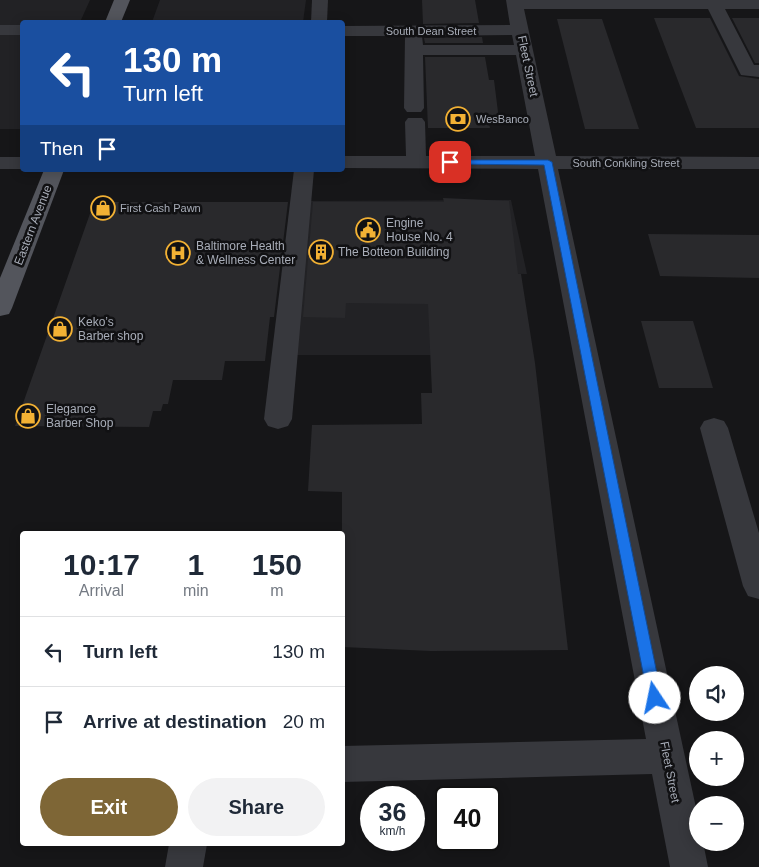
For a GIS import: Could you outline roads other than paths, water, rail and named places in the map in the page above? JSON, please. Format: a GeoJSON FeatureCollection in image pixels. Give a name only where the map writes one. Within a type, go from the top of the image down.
{"type":"FeatureCollection","features":[{"type":"Feature","properties":{"kind":"main road"},"geometry":{"type":"LineString","coordinates":[[114,20],[122,0]]}},
{"type":"Feature","properties":{"kind":"main road","name":"Eastern Avenue"},"geometry":{"type":"LineString","coordinates":[[0,308],[53,172]]}},
{"type":"Feature","properties":{"kind":"street"},"geometry":{"type":"LineString","coordinates":[[319,20],[320,0]]}},
{"type":"Feature","properties":{"kind":"street"},"geometry":{"type":"LineString","coordinates":[[515,2],[759,4]]}},
{"type":"Feature","properties":{"kind":"street","name":"Fleet Street"},"geometry":{"type":"LineString","coordinates":[[515,2],[689,867]]}},
{"type":"Feature","properties":{"kind":"street"},"geometry":{"type":"LineString","coordinates":[[714,4],[748,71],[759,71]]}},
{"type":"Feature","properties":{"kind":"street"},"geometry":{"type":"LineString","coordinates":[[0,30],[20,30]]}},
{"type":"Feature","properties":{"kind":"street","name":"South Dean Street"},"geometry":{"type":"LineString","coordinates":[[345,31],[520,30]]}},
{"type":"Feature","properties":{"kind":"street"},"geometry":{"type":"LineString","coordinates":[[413,31],[416,162]]}},
{"type":"Feature","properties":{"kind":"street"},"geometry":{"type":"LineString","coordinates":[[414,50],[524,50]]}},
{"type":"Feature","properties":{"kind":"street"},"geometry":{"type":"LineString","coordinates":[[740,56],[759,57]]}},
{"type":"Feature","properties":{"kind":"street","name":"South Conkling Street"},"geometry":{"type":"LineString","coordinates":[[345,162],[759,163]]}},
{"type":"Feature","properties":{"kind":"street"},"geometry":{"type":"LineString","coordinates":[[0,163],[20,163]]}},
{"type":"Feature","properties":{"kind":"street"},"geometry":{"type":"LineString","coordinates":[[278,419],[304,172]]}},
{"type":"Feature","properties":{"kind":"street"},"geometry":{"type":"LineString","coordinates":[[714,428],[759,586]]}},
{"type":"Feature","properties":{"kind":"street"},"geometry":{"type":"LineString","coordinates":[[345,764],[667,756]]}},
{"type":"Feature","properties":{"kind":"street"},"geometry":{"type":"LineString","coordinates":[[184,867],[188,846]]}},
{"type":"Feature","properties":{"kind":"place","name":"WesBanco"},"geometry":{"type":"Point","coordinates":[458,119]}},
{"type":"Feature","properties":{"kind":"place","name":"First Cash Pawn"},"geometry":{"type":"Point","coordinates":[103,208]}},
{"type":"Feature","properties":{"kind":"place","name":"Engine House No. 4"},"geometry":{"type":"Point","coordinates":[368,230]}},
{"type":"Feature","properties":{"kind":"place","name":"The Botteon Building"},"geometry":{"type":"Point","coordinates":[321,252]}},
{"type":"Feature","properties":{"kind":"place","name":"Baltimore Health & Wellness Center"},"geometry":{"type":"Point","coordinates":[178,253]}},
{"type":"Feature","properties":{"kind":"place","name":"Keko’s Barber shop"},"geometry":{"type":"Point","coordinates":[60,329]}},
{"type":"Feature","properties":{"kind":"place","name":"Elegance Barber Shop"},"geometry":{"type":"Point","coordinates":[28,416]}}]}
